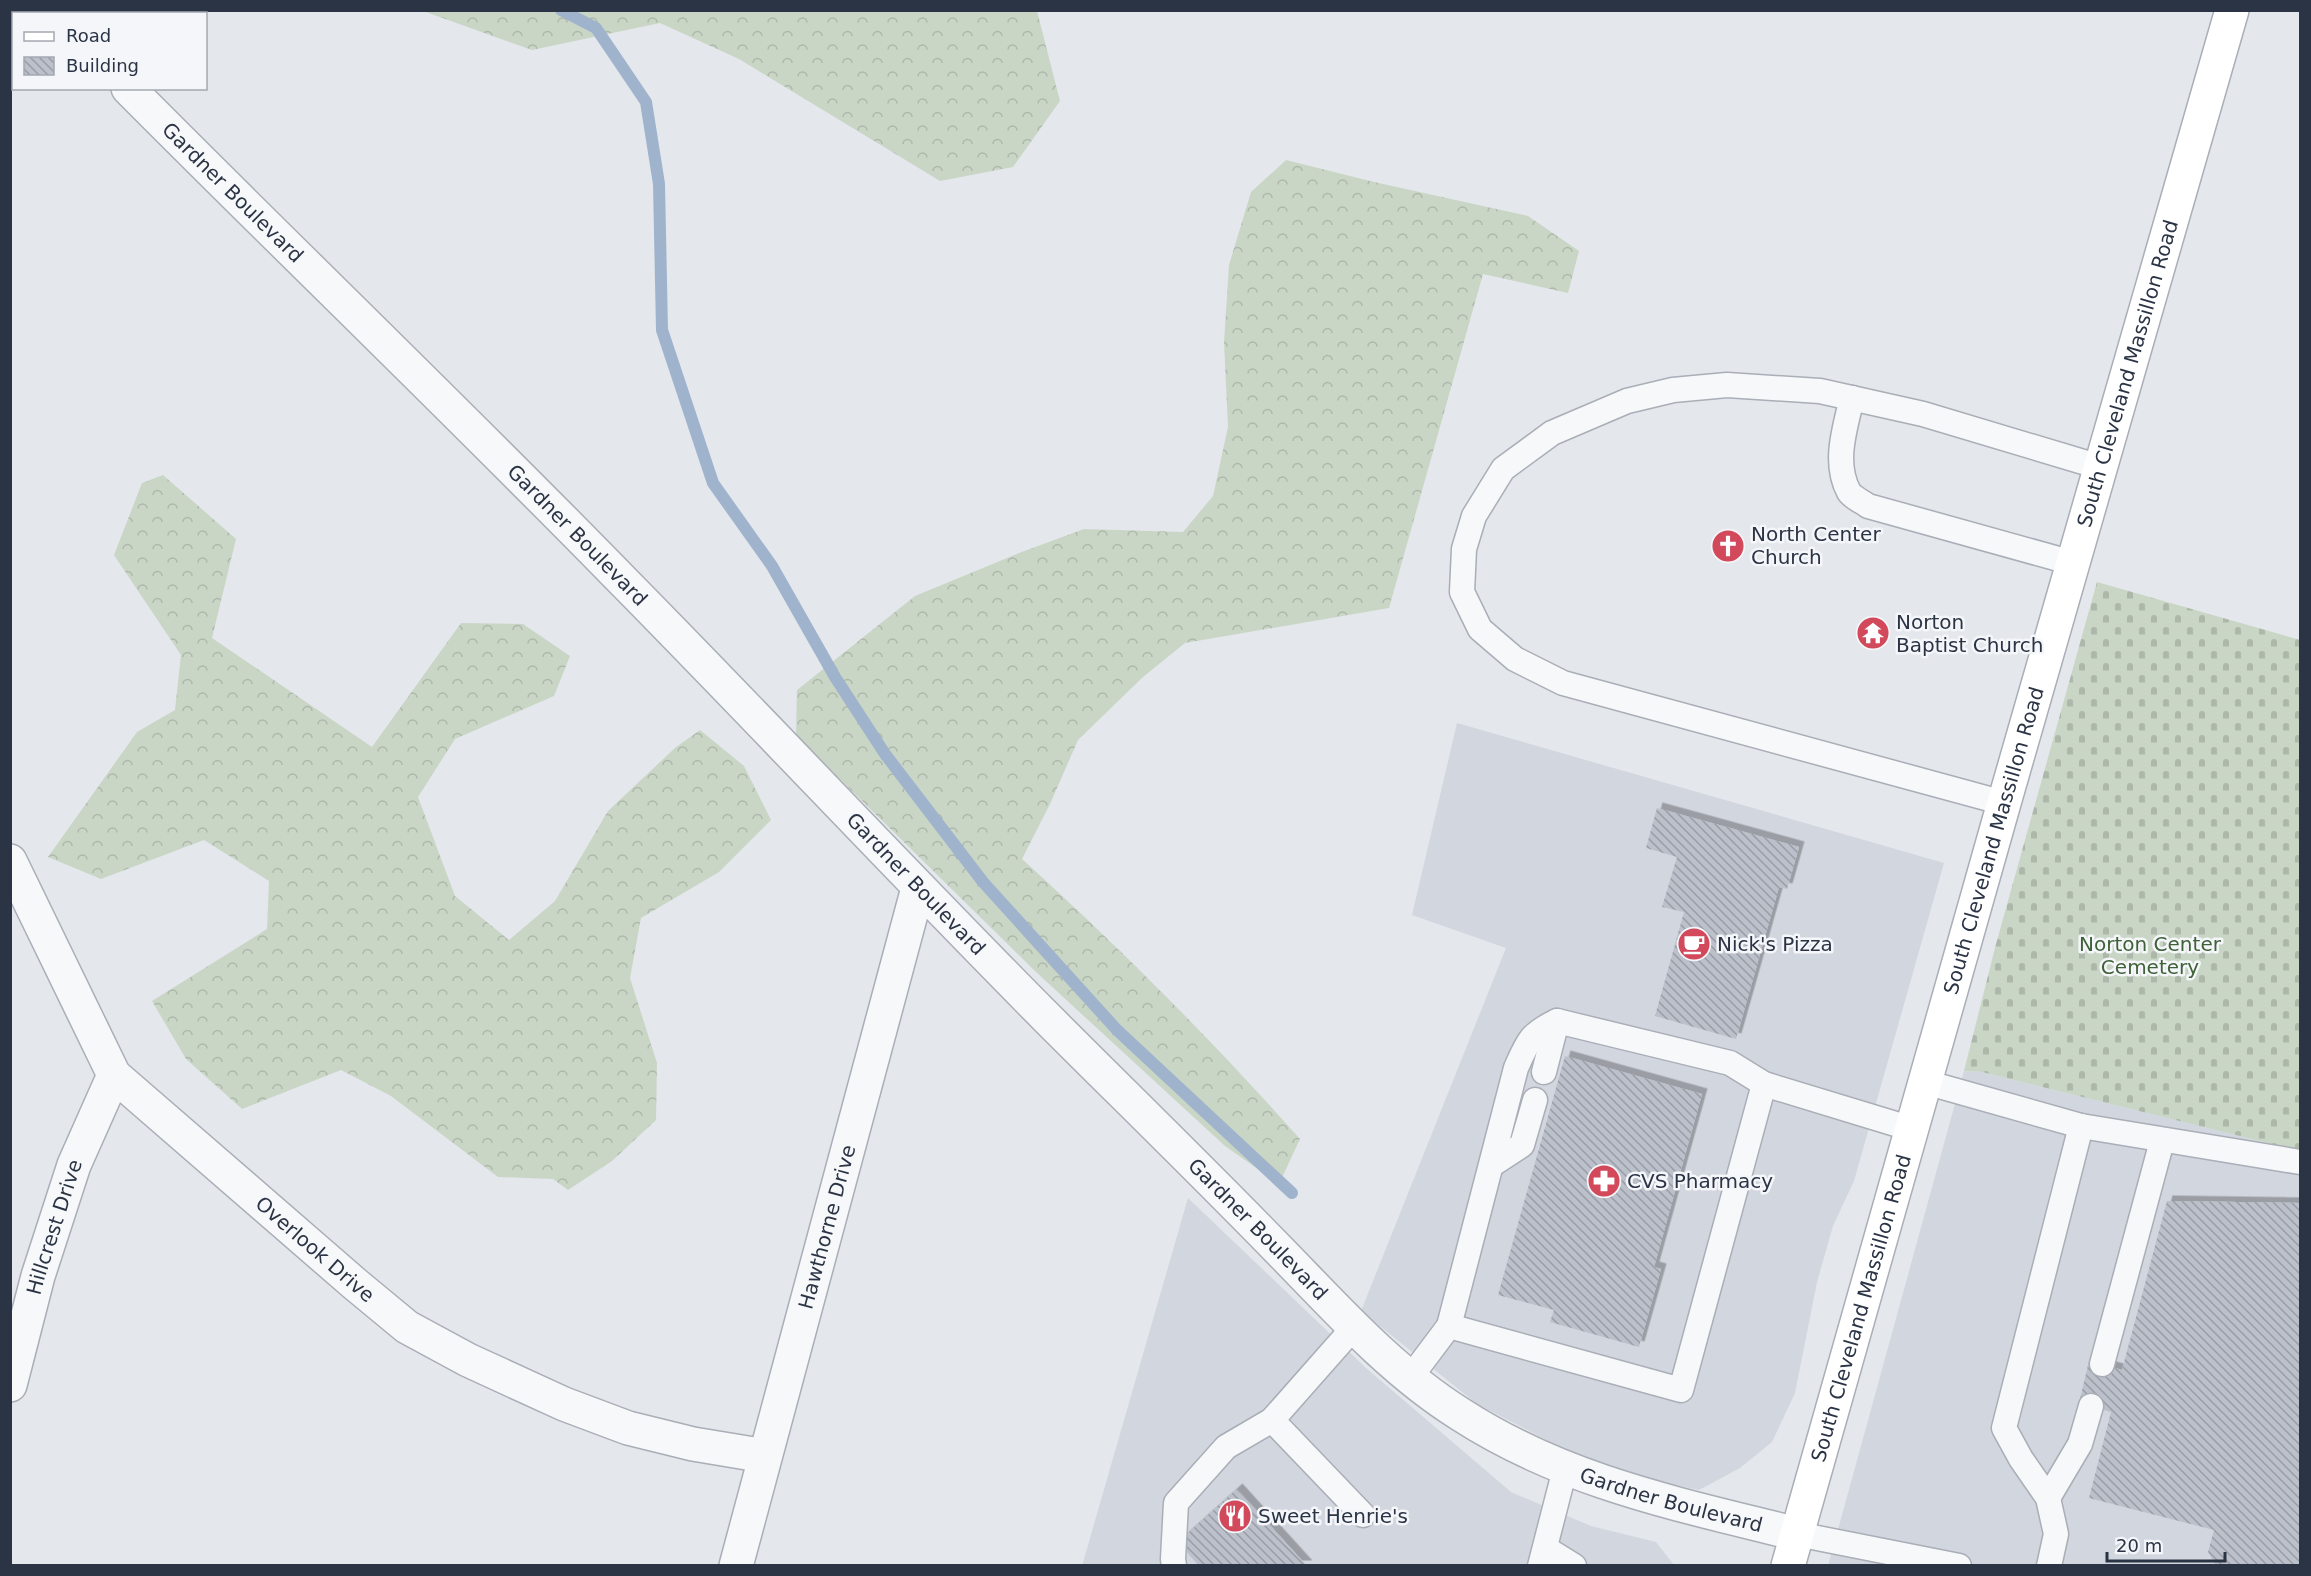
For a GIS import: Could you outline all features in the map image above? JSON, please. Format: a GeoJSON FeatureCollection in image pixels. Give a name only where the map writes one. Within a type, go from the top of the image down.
{"type":"FeatureCollection","features":[{"type":"Feature","properties":{"kind":"main road","name":"South Cleveland Massillon Road"},"geometry":{"type":"LineString","coordinates":[[1788,1566],[2232,10]]}},
{"type":"Feature","properties":{"kind":"street","name":"Gardner Boulevard"},"geometry":{"type":"LineString","coordinates":[[130,90],[622,579],[918,888],[1355,1326],[1410,1378],[1436,1399],[1495,1436],[1565,1469],[1641,1494],[1797,1534]]}},
{"type":"Feature","properties":{"kind":"street","name":"Overlook Drive"},"geometry":{"type":"LineString","coordinates":[[10,861],[114,1075],[407,1327],[468,1360],[564,1404],[628,1428],[693,1444],[765,1456]]}},
{"type":"Feature","properties":{"kind":"street","name":"Hawthorne Drive"},"geometry":{"type":"LineString","coordinates":[[736,1566],[918,888]]}},
{"type":"Feature","properties":{"kind":"street","name":"Hillcrest Drive"},"geometry":{"type":"LineString","coordinates":[[10,1385],[38,1276],[74,1165],[114,1075]]}},
{"type":"Feature","properties":{"kind":"lane"},"geometry":{"type":"LineString","coordinates":[[2004,803],[1563,683],[1515,659],[1480,628],[1462,592],[1464,549],[1474,516],[1503,469],[1552,433],[1627,402],[1673,390],[1727,385],[1820,391],[1923,414],[2100,467]]}},
{"type":"Feature","properties":{"kind":"lane"},"geometry":{"type":"LineString","coordinates":[[1852,398],[1842,443],[1841,468],[1850,494],[1869,506],[2073,562]]}},
{"type":"Feature","properties":{"kind":"lane"},"geometry":{"type":"LineString","coordinates":[[1544,1072],[1557,1022]]}},
{"type":"Feature","properties":{"kind":"lane"},"geometry":{"type":"LineString","coordinates":[[1410,1378],[1449,1326],[1493,1164],[1516,1068],[1526,1046],[1537,1030],[1557,1022],[1730,1063],[1764,1084],[1912,1129]]}},
{"type":"Feature","properties":{"kind":"lane"},"geometry":{"type":"LineString","coordinates":[[1925,1082],[2081,1126],[2301,1162]]}},
{"type":"Feature","properties":{"kind":"lane"},"geometry":{"type":"LineString","coordinates":[[1449,1326],[1681,1390],[1764,1084]]}},
{"type":"Feature","properties":{"kind":"lane"},"geometry":{"type":"LineString","coordinates":[[1493,1164],[1522,1145],[1535,1100]]}},
{"type":"Feature","properties":{"kind":"lane"},"geometry":{"type":"LineString","coordinates":[[2049,1566],[2056,1534],[2048,1498],[2021,1459],[2004,1428],[2081,1126]]}},
{"type":"Feature","properties":{"kind":"lane"},"geometry":{"type":"LineString","coordinates":[[2102,1364],[2163,1141]]}},
{"type":"Feature","properties":{"kind":"lane"},"geometry":{"type":"LineString","coordinates":[[1174,1566],[1176,1503],[1226,1447],[1272,1420],[1355,1326]]}},
{"type":"Feature","properties":{"kind":"lane"},"geometry":{"type":"LineString","coordinates":[[2048,1498],[2080,1444],[2091,1406]]}},
{"type":"Feature","properties":{"kind":"lane"},"geometry":{"type":"LineString","coordinates":[[1272,1420],[1363,1515]]}},
{"type":"Feature","properties":{"kind":"lane"},"geometry":{"type":"LineString","coordinates":[[1565,1469],[1542,1557],[1574,1566]]}},
{"type":"Feature","properties":{"kind":"lane"},"geometry":{"type":"LineString","coordinates":[[1797,1534],[1959,1566]]}},
{"type":"Feature","properties":{"kind":"shaded area"},"geometry":{"type":"Polygon","coordinates":[[[1457,723],[1944,863],[1854,1181],[1833,1226],[1817,1282],[1795,1393],[1772,1442],[1740,1468],[1699,1490],[1646,1479],[1591,1463],[1477,1404],[1361,1311],[1506,948],[1412,915],[1457,723]]]}},
{"type":"Feature","properties":{"kind":"shaded area"},"geometry":{"type":"Polygon","coordinates":[[[1964,1071],[1982,1072],[2300,1151],[2300,1565],[1828,1566],[1964,1071]]]}},
{"type":"Feature","properties":{"kind":"shaded area"},"geometry":{"type":"Polygon","coordinates":[[[1188,1198],[1366,1368],[1511,1492],[1591,1526],[1656,1542],[1674,1565],[1082,1566],[1188,1198]]]}},
{"type":"Feature","properties":{"kind":"green space"},"geometry":{"type":"Polygon","coordinates":[[[423,11],[1037,11],[1060,101],[1013,167],[940,181],[739,59],[660,23],[532,50],[423,11]]]}},
{"type":"Feature","properties":{"kind":"green space"},"geometry":{"type":"Polygon","coordinates":[[[1286,160],[1528,216],[1579,251],[1568,293],[1483,274],[1389,608],[1185,643],[1143,677],[1078,740],[1050,804],[1022,859],[1165,995],[1300,1139],[1279,1184],[1225,1146],[1036,972],[796,736],[797,690],[915,596],[1084,529],[1183,532],[1213,496],[1228,427],[1224,342],[1229,265],[1251,192],[1286,160]]]}},
{"type":"Feature","properties":{"kind":"green space"},"geometry":{"type":"Polygon","coordinates":[[[163,475],[236,539],[212,638],[372,747],[461,623],[523,624],[570,656],[554,696],[455,739],[418,797],[455,896],[509,940],[555,901],[608,811],[675,748],[700,730],[744,766],[771,820],[719,872],[641,918],[630,978],[657,1063],[656,1120],[612,1161],[568,1190],[553,1179],[498,1177],[391,1096],[341,1070],[242,1109],[186,1059],[152,1001],[267,929],[269,881],[204,840],[101,879],[48,857],[137,732],[175,710],[181,655],[114,555],[142,483],[163,475]]]}},
{"type":"Feature","properties":{"kind":"green space","name":"Norton Center Cemetery"},"geometry":{"type":"Polygon","coordinates":[[[2097,582],[2300,640],[2300,1151],[1982,1072],[1964,1071],[1996,944],[2097,582]]]}},
{"type":"Feature","properties":{"kind":"building"},"geometry":{"type":"Polygon","coordinates":[[[1657,808],[1799,847],[1787,889],[1779,887],[1736,1039],[1655,1016],[1684,912],[1662,907],[1677,857],[1646,848],[1657,808]]]}},
{"type":"Feature","properties":{"kind":"building","name":"CVS Pharmacy"},"geometry":{"type":"Polygon","coordinates":[[[1565,1056],[1702,1094],[1654,1267],[1661,1269],[1639,1347],[1550,1322],[1554,1310],[1498,1295],[1565,1056]]]}},
{"type":"Feature","properties":{"kind":"building"},"geometry":{"type":"Polygon","coordinates":[[[2167,1201],[2300,1203],[2300,1566],[2216,1566],[2208,1552],[2214,1530],[2089,1498],[2111,1412],[2079,1403],[2089,1361],[2122,1370],[2167,1201]]]}},
{"type":"Feature","properties":{"kind":"building","name":"Sweet Henrie's"},"geometry":{"type":"Polygon","coordinates":[[[1237,1489],[1307,1566],[1199,1566],[1178,1542],[1237,1489]]]}},
{"type":"Feature","properties":{"kind":"waterway"},"geometry":{"type":"LineString","coordinates":[[561,10],[596,28],[646,102],[659,184],[662,330],[713,483],[772,566],[835,677],[885,754],[983,882],[1117,1030],[1292,1193]]}},
{"type":"Feature","properties":{"kind":"place","name":"North Center Church"},"geometry":{"type":"Point","coordinates":[1728,546]}},
{"type":"Feature","properties":{"kind":"place","name":"Norton Baptist Church"},"geometry":{"type":"Point","coordinates":[1873,633]}},
{"type":"Feature","properties":{"kind":"place","name":"Nick's Pizza"},"geometry":{"type":"Point","coordinates":[1694,944]}},
{"type":"Feature","properties":{"kind":"place","name":"CVS Pharmacy"},"geometry":{"type":"Point","coordinates":[1604,1181]}},
{"type":"Feature","properties":{"kind":"place","name":"Sweet Henrie's"},"geometry":{"type":"Point","coordinates":[1235,1516]}}]}
